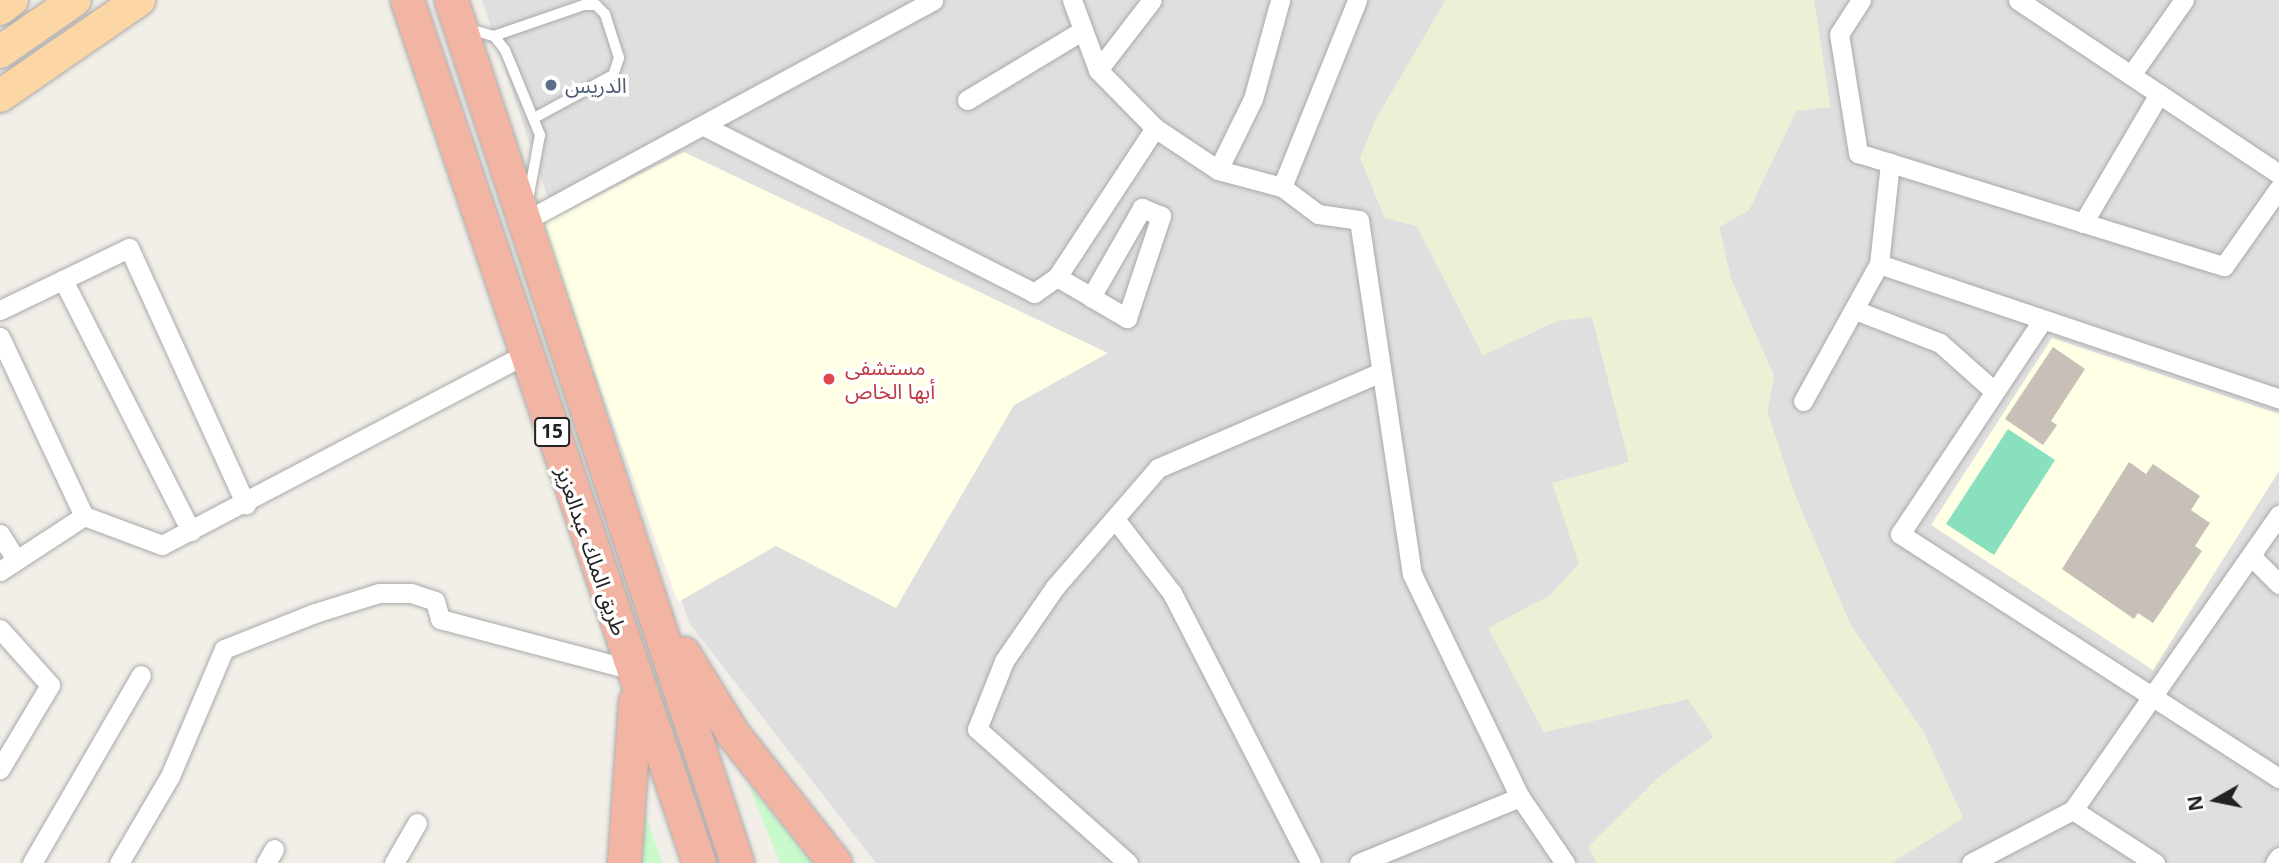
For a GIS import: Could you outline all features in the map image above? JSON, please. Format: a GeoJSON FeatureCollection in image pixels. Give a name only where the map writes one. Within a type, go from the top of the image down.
{"type":"FeatureCollection","features":[{"type":"Feature","properties":{"kind":"highway","name":"طريق الملك عبدالعزيز"},"geometry":{"type":"LineString","coordinates":[[407,0],[693,855]]}},
{"type":"Feature","properties":{"kind":"highway","name":"طريق الملك عبدالعزيز"},"geometry":{"type":"LineString","coordinates":[[456,13],[737,863]]}},
{"type":"Feature","properties":{"kind":"highway"},"geometry":{"type":"LineString","coordinates":[[653,605],[733,734],[835,863]]}},
{"type":"Feature","properties":{"kind":"highway"},"geometry":{"type":"LineString","coordinates":[[624,863],[634,676]]}},
{"type":"Feature","properties":{"kind":"highway"},"geometry":{"type":"LineString","coordinates":[[709,774],[759,863]]}},
{"type":"Feature","properties":{"kind":"main road"},"geometry":{"type":"LineString","coordinates":[[0,9],[12,0]]}},
{"type":"Feature","properties":{"kind":"main road"},"geometry":{"type":"LineString","coordinates":[[0,52],[75,0]]}},
{"type":"Feature","properties":{"kind":"main road"},"geometry":{"type":"LineString","coordinates":[[0,96],[139,0]]}},
{"type":"Feature","properties":{"kind":"street"},"geometry":{"type":"LineString","coordinates":[[524,221],[706,127],[933,0]]}},
{"type":"Feature","properties":{"kind":"street"},"geometry":{"type":"LineString","coordinates":[[1072,0],[1098,70],[1155,128],[1218,170],[1282,187],[1318,214],[1359,220],[1379,373],[1412,574],[1520,797],[1565,863]]}},
{"type":"Feature","properties":{"kind":"street"},"geometry":{"type":"LineString","coordinates":[[1098,70],[1152,0]]}},
{"type":"Feature","properties":{"kind":"street"},"geometry":{"type":"LineString","coordinates":[[1218,170],[1253,99],[1280,0]]}},
{"type":"Feature","properties":{"kind":"street"},"geometry":{"type":"LineString","coordinates":[[1282,187],[1357,0]]}},
{"type":"Feature","properties":{"kind":"street"},"geometry":{"type":"LineString","coordinates":[[1861,0],[1839,34],[1858,153],[2224,266],[2279,188]]}},
{"type":"Feature","properties":{"kind":"street"},"geometry":{"type":"LineString","coordinates":[[2018,0],[2279,174]]}},
{"type":"Feature","properties":{"kind":"street"},"geometry":{"type":"LineString","coordinates":[[2131,75],[2184,0]]}},
{"type":"Feature","properties":{"kind":"street"},"geometry":{"type":"LineString","coordinates":[[967,100],[1083,30]]}},
{"type":"Feature","properties":{"kind":"street"},"geometry":{"type":"LineString","coordinates":[[2083,223],[2159,94]]}},
{"type":"Feature","properties":{"kind":"street"},"geometry":{"type":"LineString","coordinates":[[706,127],[1034,293],[1057,277],[1155,128]]}},
{"type":"Feature","properties":{"kind":"street"},"geometry":{"type":"LineString","coordinates":[[1803,401],[1879,264],[1890,163]]}},
{"type":"Feature","properties":{"kind":"street"},"geometry":{"type":"LineString","coordinates":[[1057,277],[1091,297],[1127,318],[1161,216],[1142,208],[1091,297]]}},
{"type":"Feature","properties":{"kind":"street"},"geometry":{"type":"LineString","coordinates":[[0,310],[130,248],[246,505]]}},
{"type":"Feature","properties":{"kind":"street"},"geometry":{"type":"LineString","coordinates":[[1879,264],[2279,399]]}},
{"type":"Feature","properties":{"kind":"street"},"geometry":{"type":"LineString","coordinates":[[63,280],[191,531]]}},
{"type":"Feature","properties":{"kind":"street"},"geometry":{"type":"LineString","coordinates":[[1855,310],[1940,344],[1994,391]]}},
{"type":"Feature","properties":{"kind":"street"},"geometry":{"type":"LineString","coordinates":[[2042,321],[1900,534],[2152,699],[2279,778]]}},
{"type":"Feature","properties":{"kind":"street"},"geometry":{"type":"LineString","coordinates":[[0,337],[84,516],[162,545],[246,505],[526,354]]}},
{"type":"Feature","properties":{"kind":"street"},"geometry":{"type":"LineString","coordinates":[[1128,863],[977,729],[1004,661],[1055,587],[1158,468],[1379,373]]}},
{"type":"Feature","properties":{"kind":"street"},"geometry":{"type":"LineString","coordinates":[[1971,863],[2073,810],[2279,514]]}},
{"type":"Feature","properties":{"kind":"street"},"geometry":{"type":"LineString","coordinates":[[0,534],[8,566],[84,516]]}},
{"type":"Feature","properties":{"kind":"street"},"geometry":{"type":"LineString","coordinates":[[1115,519],[1172,593],[1311,863]]}},
{"type":"Feature","properties":{"kind":"street"},"geometry":{"type":"LineString","coordinates":[[2250,556],[2279,584]]}},
{"type":"Feature","properties":{"kind":"street"},"geometry":{"type":"LineString","coordinates":[[119,863],[170,776],[224,649],[304,617],[379,593],[411,593],[435,601],[440,619],[634,676]]}},
{"type":"Feature","properties":{"kind":"street"},"geometry":{"type":"LineString","coordinates":[[0,769],[50,685],[1,632]]}},
{"type":"Feature","properties":{"kind":"street"},"geometry":{"type":"LineString","coordinates":[[32,863],[141,675]]}},
{"type":"Feature","properties":{"kind":"street"},"geometry":{"type":"LineString","coordinates":[[1359,863],[1520,797]]}},
{"type":"Feature","properties":{"kind":"street"},"geometry":{"type":"LineString","coordinates":[[2073,810],[2155,863]]}},
{"type":"Feature","properties":{"kind":"street"},"geometry":{"type":"LineString","coordinates":[[394,863],[417,824]]}},
{"type":"Feature","properties":{"kind":"street"},"geometry":{"type":"LineString","coordinates":[[2275,863],[2279,857]]}},
{"type":"Feature","properties":{"kind":"lane"},"geometry":{"type":"LineString","coordinates":[[494,36],[584,5],[596,5],[605,15],[619,58],[613,75],[534,118]]}},
{"type":"Feature","properties":{"kind":"lane"},"geometry":{"type":"LineString","coordinates":[[456,13],[494,36],[540,135],[524,221]]}},
{"type":"Feature","properties":{"kind":"shaded area"},"geometry":{"type":"Polygon","coordinates":[[[482,0],[1446,0],[1376,119],[1361,158],[1385,218],[1417,226],[1483,355],[1557,321],[1592,316],[1630,463],[1553,483],[1579,564],[1549,596],[1489,629],[1544,732],[1688,699],[1714,737],[1658,778],[1589,846],[1597,863],[876,863],[689,623],[482,0]]]}},
{"type":"Feature","properties":{"kind":"shaded area"},"geometry":{"type":"Polygon","coordinates":[[[1446,0],[1814,0],[1830,107],[1796,111],[1749,210],[1719,227],[1731,279],[1774,376],[1767,412],[1793,490],[1850,624],[1924,733],[1963,818],[1891,863],[1597,863],[1588,847],[1658,778],[1714,737],[1688,699],[1544,732],[1488,628],[1549,596],[1579,564],[1552,483],[1629,462],[1592,317],[1557,321],[1483,355],[1417,226],[1385,218],[1360,158],[1376,119],[1446,0]]]}},
{"type":"Feature","properties":{"kind":"shaded area"},"geometry":{"type":"Polygon","coordinates":[[[1814,0],[2279,0],[2279,863],[1891,863],[1963,818],[1924,733],[1850,624],[1793,490],[1767,412],[1774,376],[1731,279],[1719,227],[1749,210],[1796,111],[1830,107],[1814,0]]]}},
{"type":"Feature","properties":{"kind":"shaded area","name":"مستشفى أبها الخاص"},"geometry":{"type":"Polygon","coordinates":[[[684,152],[1108,353],[1014,405],[896,608],[776,546],[678,602],[542,224],[684,152]]]}},
{"type":"Feature","properties":{"kind":"shaded area"},"geometry":{"type":"Polygon","coordinates":[[[2052,338],[2279,414],[2279,471],[2153,670],[1931,525],[2052,338]]]}},
{"type":"Feature","properties":{"kind":"green space"},"geometry":{"type":"Polygon","coordinates":[[[2008,429],[2055,460],[1994,555],[1946,524],[2008,429]]]}},
{"type":"Feature","properties":{"kind":"green space"},"geometry":{"type":"Polygon","coordinates":[[[748,784],[813,863],[780,863],[748,784]]]}},
{"type":"Feature","properties":{"kind":"green space"},"geometry":{"type":"Polygon","coordinates":[[[640,798],[662,863],[634,863],[640,798]]]}},
{"type":"Feature","properties":{"kind":"building"},"geometry":{"type":"Polygon","coordinates":[[[2053,347],[2085,369],[2051,421],[2057,425],[2043,445],[2005,419],[2053,347]]]}},
{"type":"Feature","properties":{"kind":"building"},"geometry":{"type":"Polygon","coordinates":[[[2129,462],[2146,474],[2153,464],[2200,496],[2191,510],[2210,523],[2195,546],[2202,551],[2153,623],[2138,613],[2134,619],[2062,569],[2129,462]]]}},
{"type":"Feature","properties":{"kind":"place","name":"الدريس"},"geometry":{"type":"Point","coordinates":[551,85]}},
{"type":"Feature","properties":{"kind":"place","name":"مستشفى أبها الخاص"},"geometry":{"type":"Point","coordinates":[829,379]}}]}
